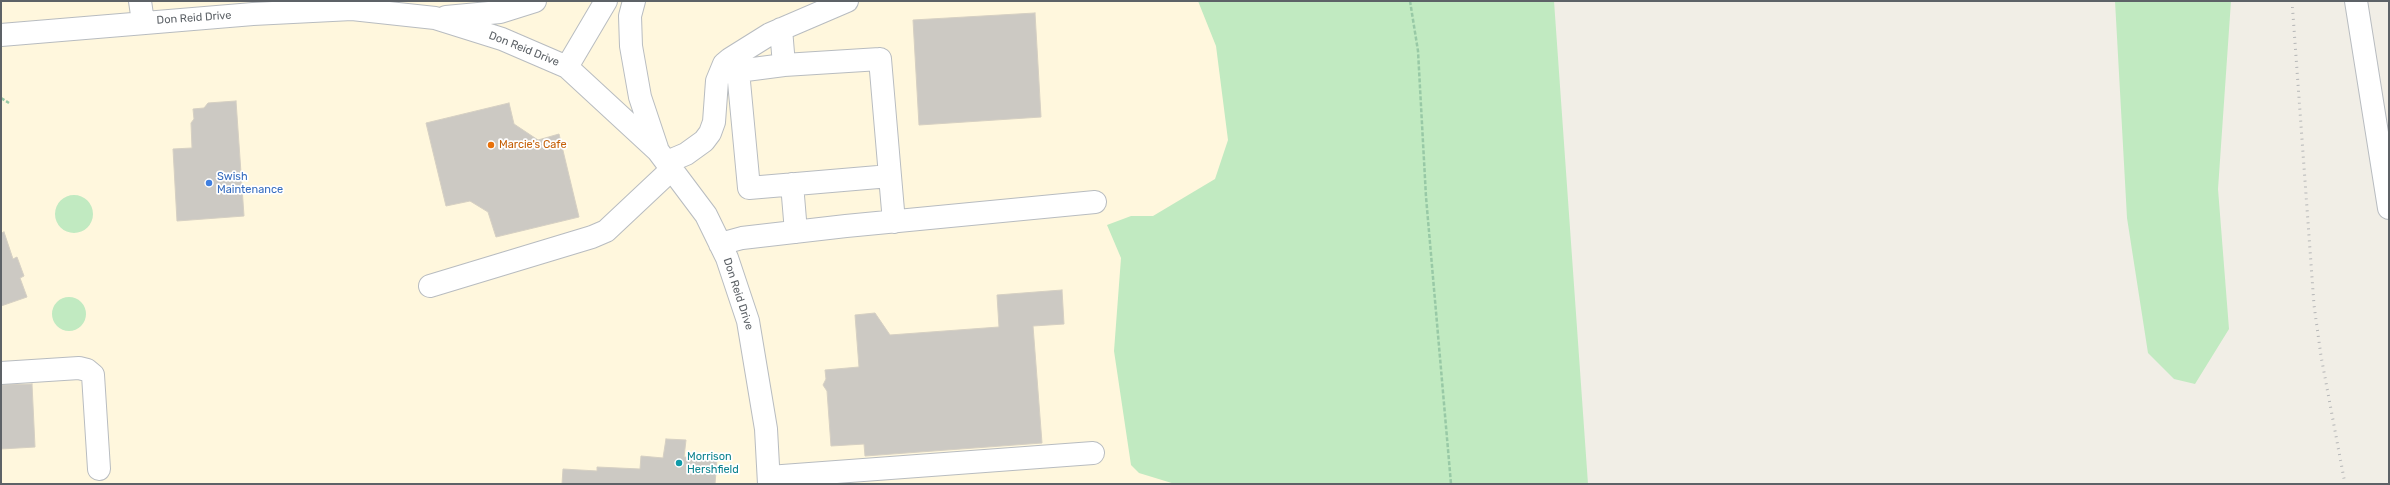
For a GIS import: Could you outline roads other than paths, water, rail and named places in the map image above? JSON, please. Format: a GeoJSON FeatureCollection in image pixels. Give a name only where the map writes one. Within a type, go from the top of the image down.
{"type":"FeatureCollection","features":[{"type":"Feature","properties":{"kind":"street"},"geometry":{"type":"LineString","coordinates":[[140,1],[143,22]]}},
{"type":"Feature","properties":{"kind":"street"},"geometry":{"type":"LineString","coordinates":[[435,18],[500,12],[535,1]]}},
{"type":"Feature","properties":{"kind":"street"},"geometry":{"type":"LineString","coordinates":[[567,67],[606,1]]}},
{"type":"Feature","properties":{"kind":"street"},"geometry":{"type":"LineString","coordinates":[[634,1],[630,16],[631,38],[640,97],[666,160]]}},
{"type":"Feature","properties":{"kind":"street"},"geometry":{"type":"LineString","coordinates":[[430,286],[592,237],[606,231],[666,160],[686,154],[704,140],[710,133],[714,122],[717,82],[724,64],[770,34],[847,1]]}},
{"type":"Feature","properties":{"kind":"street"},"geometry":{"type":"LineString","coordinates":[[2356,1],[2389,208]]}},
{"type":"Feature","properties":{"kind":"street","name":"Don Reid Drive"},"geometry":{"type":"LineString","coordinates":[[1,35],[297,6],[352,9],[435,18],[502,39],[567,67],[666,160],[706,215],[727,258],[748,321],[766,429],[769,481]]}},
{"type":"Feature","properties":{"kind":"street"},"geometry":{"type":"LineString","coordinates":[[781,29],[784,65]]}},
{"type":"Feature","properties":{"kind":"street"},"geometry":{"type":"LineString","coordinates":[[890,176],[749,188],[738,71],[784,65],[880,60],[894,222]]}},
{"type":"Feature","properties":{"kind":"street"},"geometry":{"type":"LineString","coordinates":[[792,184],[796,232]]}},
{"type":"Feature","properties":{"kind":"street"},"geometry":{"type":"LineString","coordinates":[[720,244],[742,238],[1095,202]]}},
{"type":"Feature","properties":{"kind":"street"},"geometry":{"type":"LineString","coordinates":[[1,373],[79,368],[87,370],[93,375],[99,469]]}},
{"type":"Feature","properties":{"kind":"street"},"geometry":{"type":"LineString","coordinates":[[769,481],[1093,453]]}},
{"type":"Feature","properties":{"kind":"railway"},"geometry":{"type":"LineString","coordinates":[[2292,1],[2314,305],[2321,356],[2345,484]]}},
{"type":"Feature","properties":{"kind":"place","name":"Marcie's Cafe"},"geometry":{"type":"Point","coordinates":[491,145]}},
{"type":"Feature","properties":{"kind":"place","name":"Swish Maintenance"},"geometry":{"type":"Point","coordinates":[209,183]}},
{"type":"Feature","properties":{"kind":"place","name":"Morrison Hershfield"},"geometry":{"type":"Point","coordinates":[679,463]}}]}
